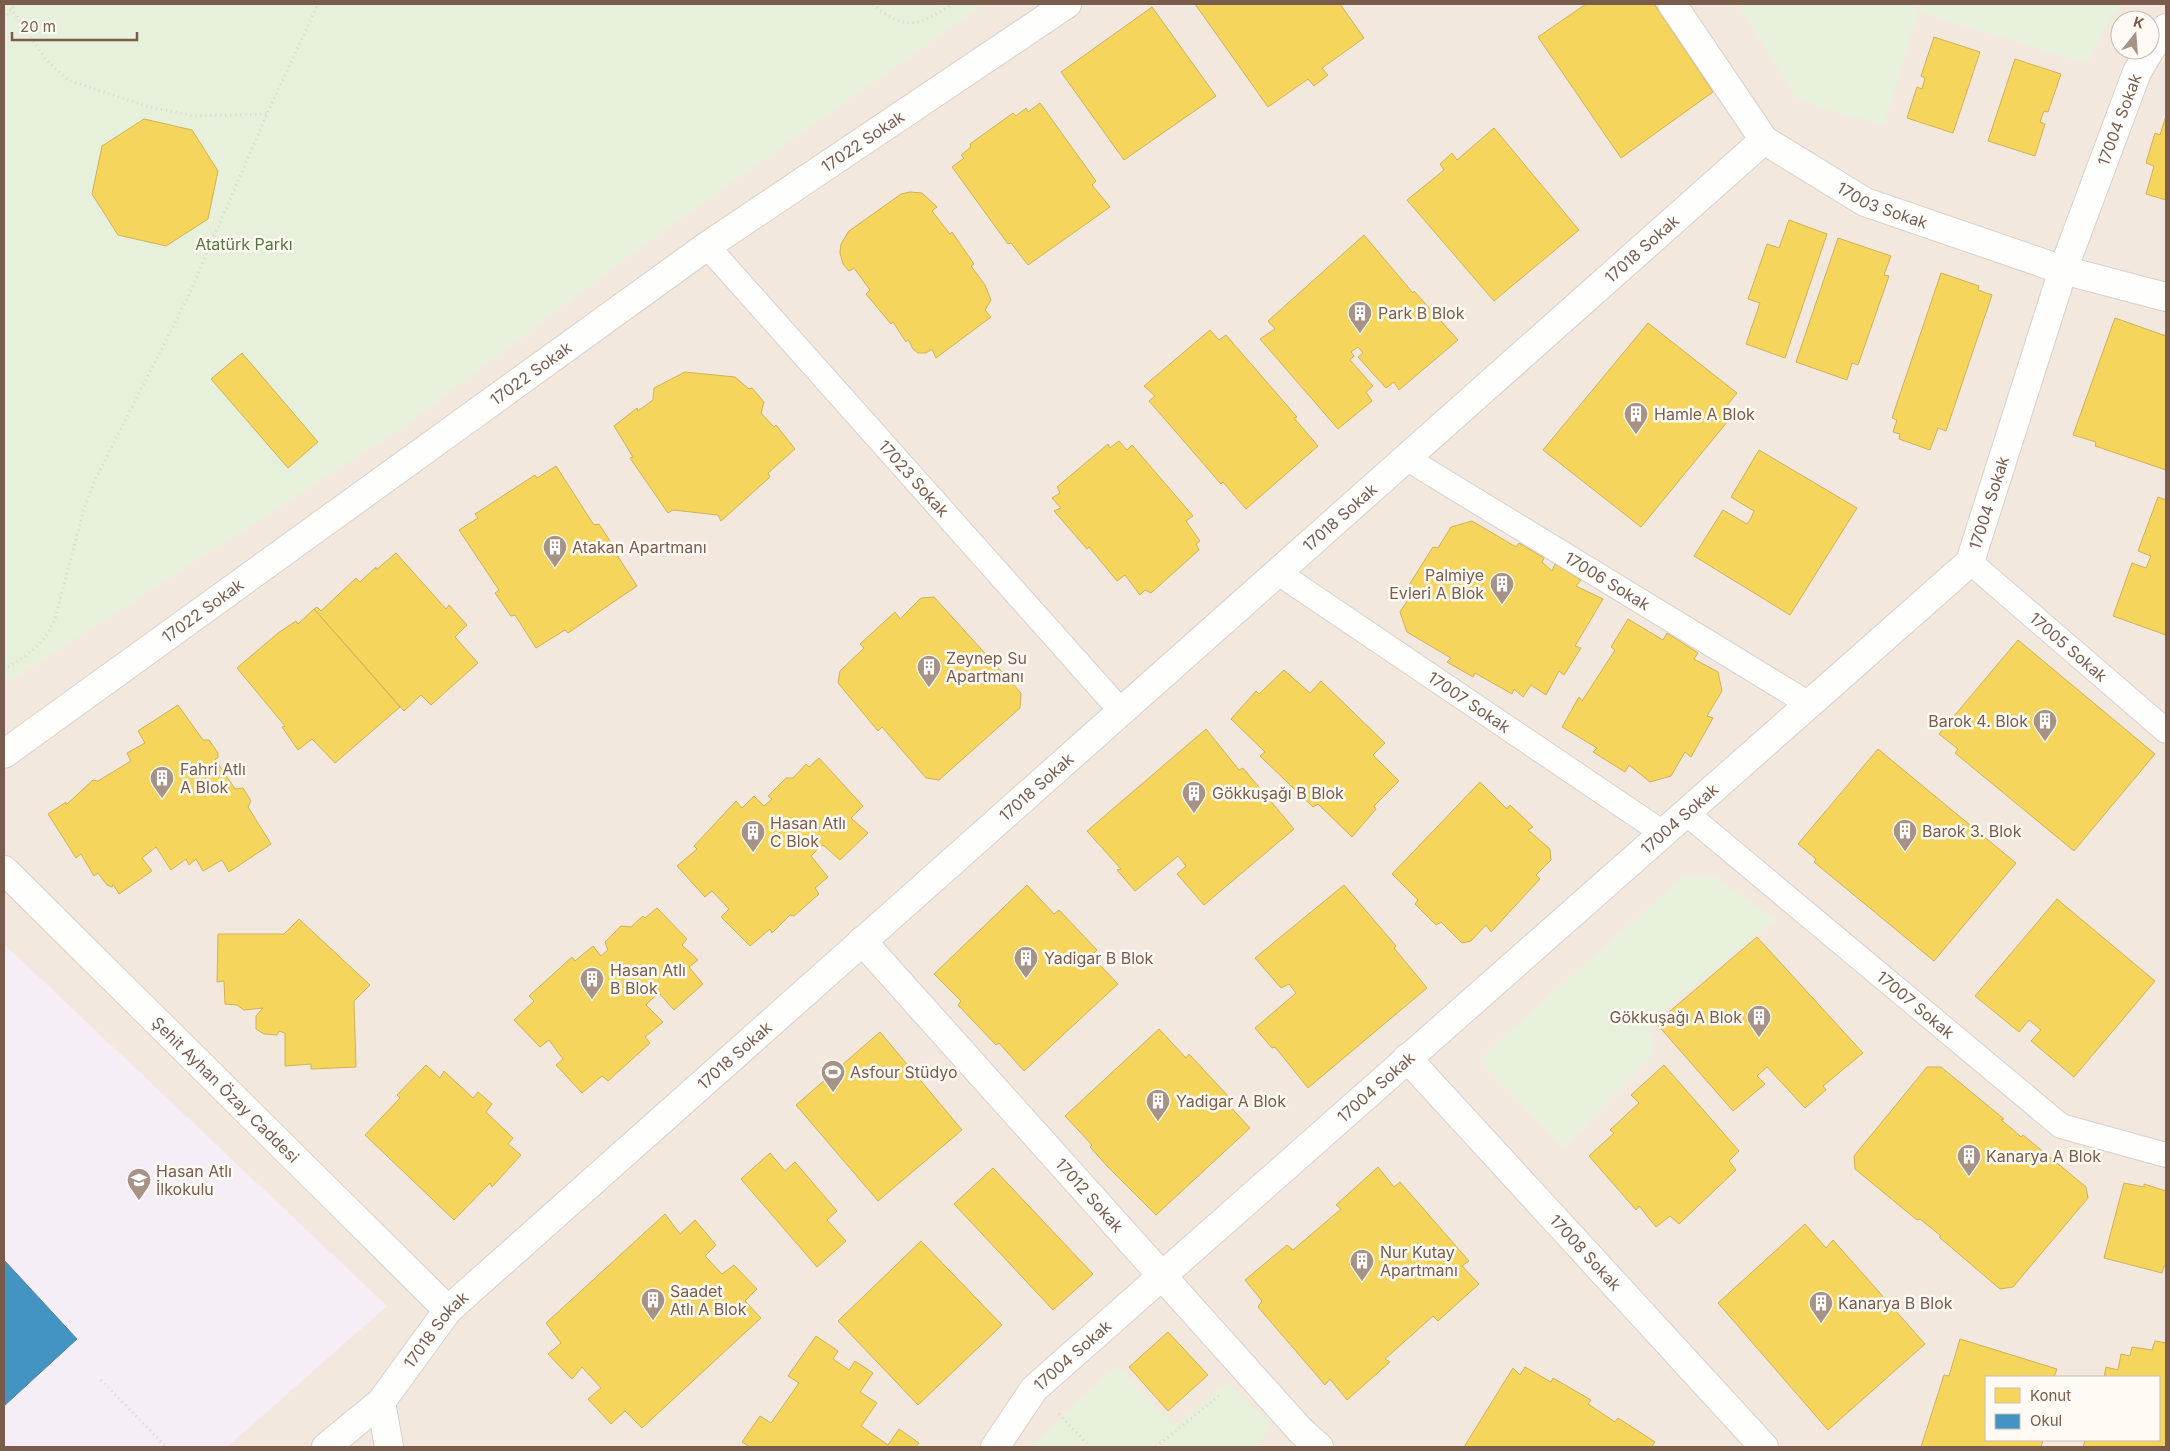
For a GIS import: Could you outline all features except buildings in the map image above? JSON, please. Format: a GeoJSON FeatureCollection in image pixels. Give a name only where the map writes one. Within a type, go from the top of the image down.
{"type":"FeatureCollection","features":[{"type":"Feature","properties":{"kind":"street","name":"17022 Sokak"},"geometry":{"type":"LineString","coordinates":[[4,754],[707,246],[1067,4]]}},
{"type":"Feature","properties":{"kind":"street","name":"17003 Sokak"},"geometry":{"type":"LineString","coordinates":[[1672,4],[1764,140],[1865,202],[2064,270],[2166,297]]}},
{"type":"Feature","properties":{"kind":"street","name":"17004 Sokak"},"geometry":{"type":"LineString","coordinates":[[995,1447],[1034,1389],[1970,562],[2064,270],[2137,72],[2144,60]]}},
{"type":"Feature","properties":{"kind":"street","name":"17018 Sokak"},"geometry":{"type":"LineString","coordinates":[[326,1447],[381,1402],[448,1310],[1764,140]]}},
{"type":"Feature","properties":{"kind":"street","name":"Şehit Ayhan Özay Caddesi"},"geometry":{"type":"LineString","coordinates":[[4,870],[448,1310]]}},
{"type":"Feature","properties":{"kind":"street","name":"17012 Sokak"},"geometry":{"type":"LineString","coordinates":[[862,941],[1249,1372],[1304,1442]]}},
{"type":"Feature","properties":{"kind":"street","name":"17008 Sokak"},"geometry":{"type":"LineString","coordinates":[[1407,1058],[1764,1447]]}},
{"type":"Feature","properties":{"kind":"street"},"geometry":{"type":"LineString","coordinates":[[381,1402],[389,1447]]}},
{"type":"Feature","properties":{"kind":"lane","name":"17023 Sokak"},"geometry":{"type":"LineString","coordinates":[[707,246],[1121,711]]}},
{"type":"Feature","properties":{"kind":"lane","name":"17006 Sokak"},"geometry":{"type":"LineString","coordinates":[[1406,458],[1809,704]]}},
{"type":"Feature","properties":{"kind":"lane","name":"17005 Sokak"},"geometry":{"type":"LineString","coordinates":[[1970,562],[2166,730]]}},
{"type":"Feature","properties":{"kind":"lane","name":"17007 Sokak"},"geometry":{"type":"LineString","coordinates":[[1277,572],[1663,832]]}},
{"type":"Feature","properties":{"kind":"lane","name":"17007 Sokak"},"geometry":{"type":"LineString","coordinates":[[1686,813],[2061,1126],[2166,1155]]}},
{"type":"Feature","properties":{"kind":"path"},"geometry":{"type":"LineString","coordinates":[[8,4],[46,60],[68,80],[146,106],[193,116],[267,114]]}},
{"type":"Feature","properties":{"kind":"path"},"geometry":{"type":"LineString","coordinates":[[4,19],[15,4]]}},
{"type":"Feature","properties":{"kind":"path"},"geometry":{"type":"LineString","coordinates":[[4,670],[40,646],[48,634],[55,618],[84,508],[96,478],[188,297],[267,114],[318,4]]}},
{"type":"Feature","properties":{"kind":"path"},"geometry":{"type":"LineString","coordinates":[[873,4],[885,14],[909,24],[929,20],[952,4]]}},
{"type":"Feature","properties":{"kind":"path"},"geometry":{"type":"LineString","coordinates":[[1156,1447],[1249,1372]]}},
{"type":"Feature","properties":{"kind":"path"},"geometry":{"type":"LineString","coordinates":[[101,1380],[166,1447]]}},
{"type":"Feature","properties":{"kind":"path"},"geometry":{"type":"LineString","coordinates":[[1034,1389],[1090,1447]]}},
{"type":"Feature","properties":{"kind":"shaded area"},"geometry":{"type":"Polygon","coordinates":[[[4,4],[2166,4],[2166,1447],[4,1447],[4,4]]]}},
{"type":"Feature","properties":{"kind":"shaded area","name":"Hasan Atlı İlkokulu"},"geometry":{"type":"Polygon","coordinates":[[[4,944],[387,1306],[227,1447],[4,1447],[4,944]]]}},
{"type":"Feature","properties":{"kind":"green space","name":"Atatürk Parkı"},"geometry":{"type":"Polygon","coordinates":[[[4,4],[984,4],[657,235],[400,429],[4,685],[4,4]]]}},
{"type":"Feature","properties":{"kind":"green space"},"geometry":{"type":"Polygon","coordinates":[[[1738,4],[1910,4],[1918,11],[1920,4],[2123,4],[2118,10],[2110,10],[2110,20],[2087,63],[1918,12],[1884,125],[1821,108],[1797,98],[1738,4]]]}},
{"type":"Feature","properties":{"kind":"green space"},"geometry":{"type":"Polygon","coordinates":[[[1685,875],[1713,876],[1775,920],[1649,1022],[1653,1054],[1563,1148],[1479,1059],[1685,875]]]}},
{"type":"Feature","properties":{"kind":"green space"},"geometry":{"type":"Polygon","coordinates":[[[1117,1365],[1175,1426],[1227,1382],[1270,1423],[1258,1447],[1030,1447],[1117,1365]]]}},
{"type":"Feature","properties":{"kind":"place","name":"Park B Blok"},"geometry":{"type":"Point","coordinates":[1360,334]}},
{"type":"Feature","properties":{"kind":"place","name":"Hamle A Blok"},"geometry":{"type":"Point","coordinates":[1636,435]}},
{"type":"Feature","properties":{"kind":"place","name":"Atakan Apartmanı"},"geometry":{"type":"Point","coordinates":[555,568]}},
{"type":"Feature","properties":{"kind":"place","name":"Palmiye Evleri A Blok"},"geometry":{"type":"Point","coordinates":[1502,605]}},
{"type":"Feature","properties":{"kind":"place","name":"Zeynep Su Apartmanı"},"geometry":{"type":"Point","coordinates":[929,688]}},
{"type":"Feature","properties":{"kind":"place","name":"Barok 4. Blok"},"geometry":{"type":"Point","coordinates":[2045,742]}},
{"type":"Feature","properties":{"kind":"place","name":"Fahri Atlı A Blok"},"geometry":{"type":"Point","coordinates":[162,799]}},
{"type":"Feature","properties":{"kind":"place","name":"Gökkuşağı B Blok"},"geometry":{"type":"Point","coordinates":[1194,814]}},
{"type":"Feature","properties":{"kind":"place","name":"Barok 3. Blok"},"geometry":{"type":"Point","coordinates":[1905,852]}},
{"type":"Feature","properties":{"kind":"place","name":"Hasan Atlı C Blok"},"geometry":{"type":"Point","coordinates":[753,853]}},
{"type":"Feature","properties":{"kind":"place","name":"Yadigar B Blok"},"geometry":{"type":"Point","coordinates":[1026,979]}},
{"type":"Feature","properties":{"kind":"place","name":"Hasan Atlı B Blok"},"geometry":{"type":"Point","coordinates":[592,1000]}},
{"type":"Feature","properties":{"kind":"place","name":"Gökkuşağı A Blok"},"geometry":{"type":"Point","coordinates":[1759,1038]}},
{"type":"Feature","properties":{"kind":"place","name":"Asfour Stüdyo"},"geometry":{"type":"Point","coordinates":[833,1093]}},
{"type":"Feature","properties":{"kind":"place","name":"Yadigar A Blok"},"geometry":{"type":"Point","coordinates":[1158,1122]}},
{"type":"Feature","properties":{"kind":"place","name":"Kanarya A Blok"},"geometry":{"type":"Point","coordinates":[1969,1177]}},
{"type":"Feature","properties":{"kind":"place","name":"Hasan Atlı İlkokulu"},"geometry":{"type":"Point","coordinates":[139,1201]}},
{"type":"Feature","properties":{"kind":"place","name":"Nur Kutay Apartmanı"},"geometry":{"type":"Point","coordinates":[1362,1282]}},
{"type":"Feature","properties":{"kind":"place","name":"Saadet Atlı A Blok"},"geometry":{"type":"Point","coordinates":[653,1321]}},
{"type":"Feature","properties":{"kind":"place","name":"Kanarya B Blok"},"geometry":{"type":"Point","coordinates":[1821,1324]}}]}
